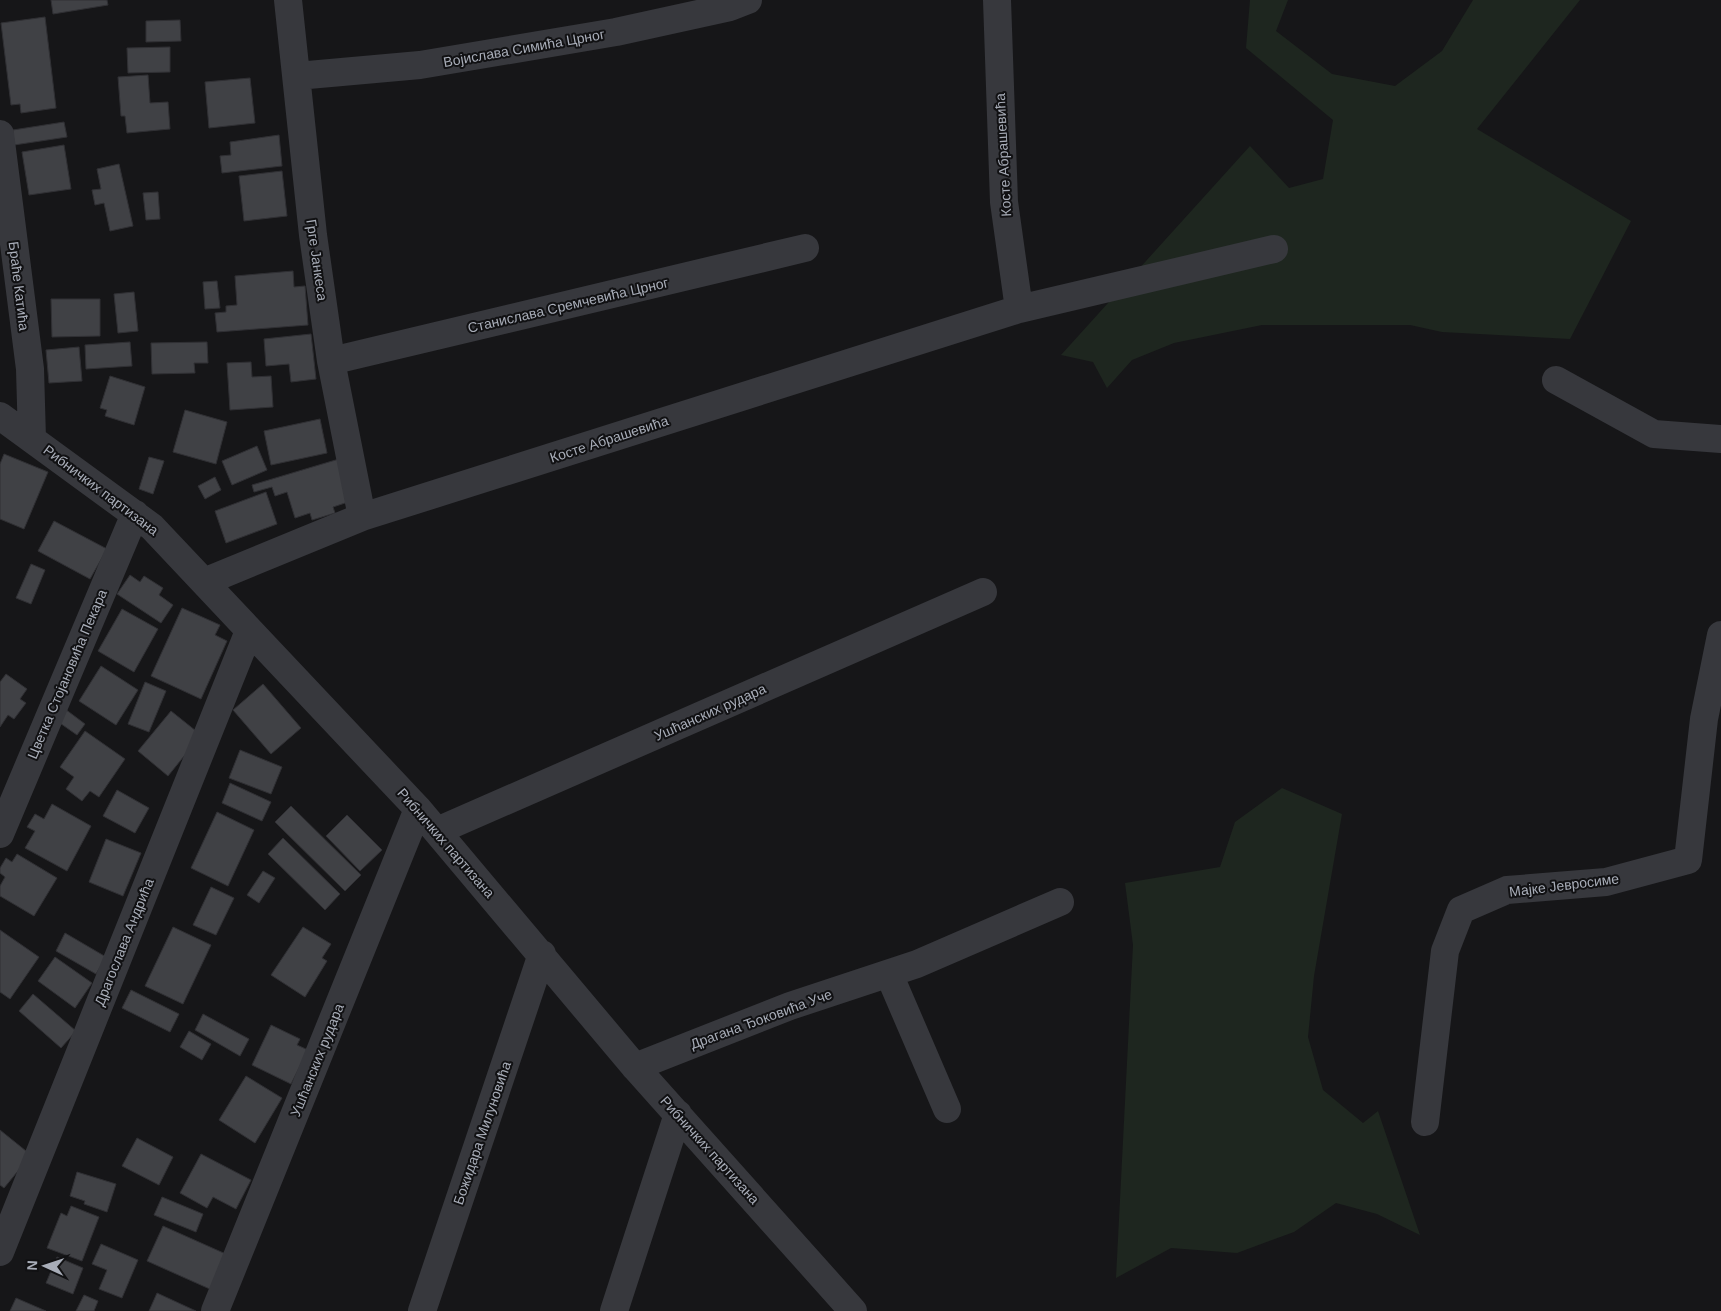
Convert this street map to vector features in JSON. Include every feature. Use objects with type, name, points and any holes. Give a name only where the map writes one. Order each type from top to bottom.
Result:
[{"type":"street","name":"Грге Јанкеса","points":[[288,0],[314,235],[332,361],[362,517]]},
{"type":"street","name":"Војислава Симића Црног","points":[[297,76],[420,65],[616,32],[730,7],[748,0]]},
{"type":"street","name":"Косте Абрашевића","points":[[997,0],[1004,202],[1019,309]]},
{"type":"street","name":"Браће Катића","points":[[0,134],[30,370],[32,439]]},
{"type":"street","name":"Станислава Сремчевића Црног","points":[[332,361],[805,248]]},
{"type":"street","name":"Косте Абрашевића","points":[[204,582],[362,517],[1019,309],[1274,248]]},
{"type":"street","points":[[1556,380],[1654,434],[1721,439]]},
{"type":"street","name":"Рибничких партизана","points":[[0,416],[135,514],[170,544],[249,631],[418,808],[634,1066],[678,1114],[842,1305]]},
{"type":"street","name":"Цветка Стојановића Пекара","points":[[0,834],[135,514]]},
{"type":"street","name":"Ушћанских рудара","points":[[438,831],[983,592]]},
{"type":"street","name":"Драгослава Андрића","points":[[0,1252],[249,631]]},
{"type":"street","name":"Мајке Јевросиме","points":[[1426,1122],[1446,951],[1461,910],[1507,890],[1606,882],[1688,860],[1704,719],[1721,634]]},
{"type":"street","name":"Ушћанских рудара","points":[[215,1311],[418,808]]},
{"type":"street","name":"Драгана Ђоковића Уче","points":[[634,1066],[790,1006],[917,964],[1060,902]]},
{"type":"street","name":"Божидара Милуновића","points":[[422,1311],[542,954]]},
{"type":"street","points":[[889,974],[947,1109]]},
{"type":"street","points":[[614,1311],[678,1114]]},
{"type":"shaded area","points":[[1250,0],[1288,0],[1276,31],[1332,74],[1395,86],[1442,51],[1473,0],[1580,0],[1477,129],[1631,221],[1570,339],[1442,332],[1410,325],[1262,325],[1174,343],[1132,360],[1107,388],[1093,362],[1061,355],[1250,146],[1289,188],[1323,179],[1333,120],[1246,48]]},
{"type":"shaded area","points":[[1282,788],[1342,814],[1314,976],[1308,1037],[1323,1090],[1363,1123],[1378,1111],[1420,1235],[1377,1214],[1336,1203],[1294,1232],[1237,1253],[1171,1248],[1116,1278],[1133,945],[1125,883],[1220,867],[1235,822]]},
{"type":"building","points":[[51,0],[107,0],[108,5],[53,14]]},
{"type":"building","points":[[45,17],[56,108],[21,113],[20,104],[11,105],[1,23]]},
{"type":"building","points":[[180,20],[181,41],[146,42],[146,21]]},
{"type":"building","points":[[170,47],[170,72],[128,73],[127,48]]},
{"type":"building","points":[[148,75],[150,103],[168,102],[170,129],[127,133],[125,116],[121,116],[118,77]]},
{"type":"building","points":[[250,78],[255,123],[209,128],[205,82]]},
{"type":"building","points":[[64,122],[67,137],[14,145],[13,130]]},
{"type":"building","points":[[279,135],[282,166],[222,173],[220,156],[231,155],[230,142]]},
{"type":"building","points":[[64,145],[71,189],[29,195],[22,152]]},
{"type":"building","points":[[119,164],[133,226],[110,231],[104,203],[95,205],[92,190],[101,189],[97,169]]},
{"type":"building","points":[[282,171],[287,216],[244,221],[239,176]]},
{"type":"building","points":[[158,192],[160,219],[146,220],[143,193]]},
{"type":"building","points":[[293,271],[294,287],[305,286],[308,325],[217,332],[215,313],[226,312],[226,306],[237,305],[235,276]]},
{"type":"building","points":[[217,281],[220,308],[205,309],[203,282]]},
{"type":"building","points":[[134,292],[138,331],[118,333],[114,294]]},
{"type":"building","points":[[51,299],[100,299],[100,336],[52,337]]},
{"type":"building","points":[[311,334],[316,379],[291,382],[289,364],[266,366],[264,339]]},
{"type":"building","points":[[130,342],[132,366],[86,369],[85,345]]},
{"type":"building","points":[[207,342],[208,363],[194,363],[195,373],[152,374],[151,343]]},
{"type":"building","points":[[79,347],[82,381],[49,383],[46,350]]},
{"type":"building","points":[[251,362],[252,377],[271,376],[273,407],[230,410],[227,363]]},
{"type":"building","points":[[110,376],[145,387],[134,425],[105,416],[107,410],[100,408]]},
{"type":"building","points":[[185,410],[227,422],[216,464],[173,452]]},
{"type":"building","points":[[320,419],[327,453],[271,465],[264,431]]},
{"type":"building","points":[[257,446],[267,470],[232,485],[222,461]]},
{"type":"building","points":[[4,454],[48,472],[24,529],[0,519],[0,464]]},
{"type":"building","points":[[149,457],[164,461],[153,494],[139,489]]},
{"type":"building","points":[[339,459],[351,501],[333,507],[335,513],[312,520],[310,513],[295,518],[287,492],[275,496],[272,487],[254,492],[252,485]]},
{"type":"building","points":[[215,477],[221,490],[205,499],[198,486]]},
{"type":"building","points":[[266,492],[277,524],[226,543],[215,511]]},
{"type":"building","points":[[54,521],[107,549],[90,579],[38,551]]},
{"type":"building","points":[[31,564],[45,570],[31,604],[16,598]]},
{"type":"building","points":[[130,575],[140,582],[144,576],[163,588],[159,595],[173,605],[161,623],[117,594]]},
{"type":"building","points":[[182,608],[220,625],[215,635],[227,641],[201,699],[151,676]]},
{"type":"building","points":[[122,609],[158,629],[134,672],[98,651]]},
{"type":"building","points":[[101,666],[138,690],[116,725],[79,701]]},
{"type":"building","points":[[6,674],[27,689],[20,699],[26,703],[14,719],[8,715],[0,727],[0,682]]},
{"type":"building","points":[[145,682],[166,691],[149,732],[128,724]]},
{"type":"building","points":[[263,684],[301,728],[271,754],[233,710]]},
{"type":"building","points":[[65,709],[85,724],[77,735],[57,721]]},
{"type":"building","points":[[171,711],[201,735],[168,776],[138,751]]},
{"type":"building","points":[[85,731],[125,759],[99,797],[90,791],[82,801],[66,789],[74,777],[60,767]]},
{"type":"building","points":[[240,750],[282,767],[271,794],[229,778]]},
{"type":"building","points":[[230,783],[271,802],[262,821],[222,803]]},
{"type":"building","points":[[117,790],[149,808],[135,833],[103,816]]},
{"type":"building","points":[[52,804],[91,826],[67,871],[25,848],[35,831],[27,827],[35,814],[44,819]]},
{"type":"building","points":[[291,806],[361,875],[345,891],[275,822]]},
{"type":"building","points":[[217,812],[254,830],[228,886],[191,868]]},
{"type":"building","points":[[347,815],[382,850],[360,871],[326,836]]},
{"type":"building","points":[[283,838],[340,894],[325,910],[268,854]]},
{"type":"building","points":[[106,839],[141,853],[123,896],[89,882]]},
{"type":"building","points":[[17,854],[57,878],[34,916],[0,896],[0,886],[5,877],[0,873],[0,868],[6,858],[12,862]]},
{"type":"building","points":[[263,871],[275,878],[259,903],[247,895]]},
{"type":"building","points":[[211,887],[234,898],[216,935],[193,925]]},
{"type":"building","points":[[173,927],[211,945],[183,1004],[145,986]]},
{"type":"building","points":[[303,927],[331,944],[322,958],[327,961],[305,997],[271,975]]},
{"type":"building","points":[[0,930],[39,957],[10,999],[0,992]]},
{"type":"building","points":[[65,933],[106,957],[96,974],[56,951]]},
{"type":"building","points":[[55,957],[92,983],[75,1008],[38,981]]},
{"type":"building","points":[[131,990],[179,1014],[170,1032],[122,1008]]},
{"type":"building","points":[[33,994],[76,1031],[61,1048],[19,1011]]},
{"type":"building","points":[[203,1014],[249,1039],[240,1056],[195,1030]]},
{"type":"building","points":[[271,1025],[300,1039],[297,1045],[308,1050],[291,1084],[252,1065]]},
{"type":"building","points":[[189,1031],[211,1044],[202,1060],[180,1047]]},
{"type":"building","points":[[246,1076],[282,1098],[255,1143],[219,1120]]},
{"type":"building","points":[[0,1130],[31,1155],[4,1188],[0,1185]]},
{"type":"building","points":[[137,1138],[173,1157],[159,1185],[122,1166]]},
{"type":"building","points":[[201,1154],[251,1180],[236,1209],[213,1197],[207,1208],[180,1193]]},
{"type":"building","points":[[77,1172],[116,1184],[107,1212],[84,1204],[85,1201],[70,1196]]},
{"type":"building","points":[[162,1197],[203,1214],[196,1232],[154,1215]]},
{"type":"building","points":[[71,1206],[99,1217],[82,1261],[47,1248],[61,1213],[67,1216]]},
{"type":"building","points":[[163,1226],[228,1255],[212,1290],[147,1261]]},
{"type":"building","points":[[101,1244],[138,1260],[122,1298],[99,1289],[107,1270],[92,1264]]},
{"type":"building","points":[[57,1257],[83,1268],[73,1294],[46,1283]]},
{"type":"building","points":[[157,1293],[196,1311],[149,1311]]},
{"type":"building","points":[[84,1295],[98,1301],[94,1311],[76,1311]]},
{"type":"building","points":[[16,1298],[46,1311],[10,1311]]}]
